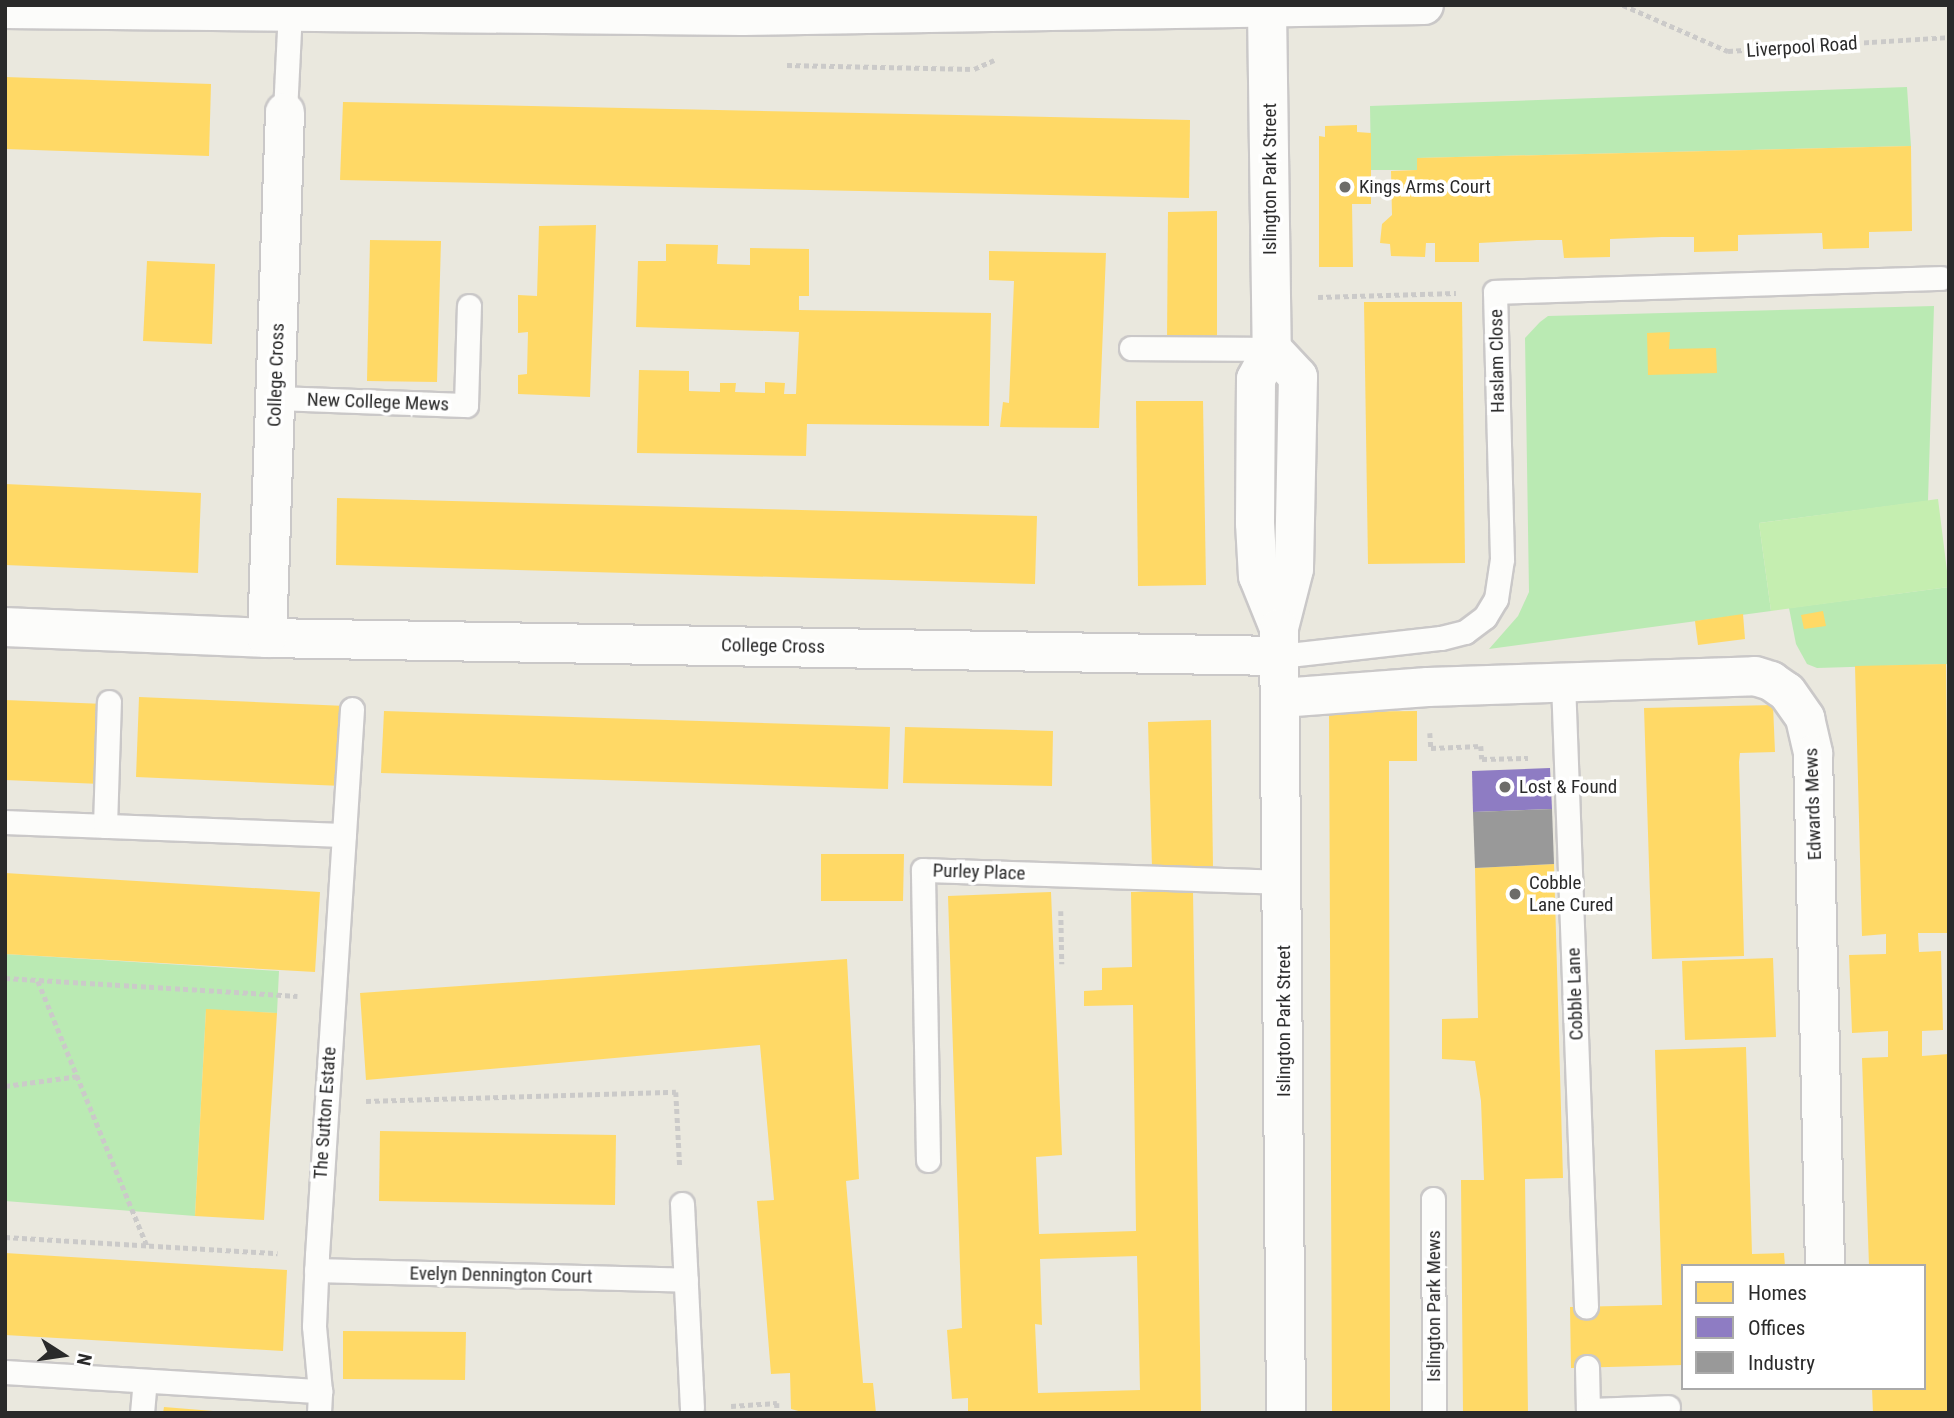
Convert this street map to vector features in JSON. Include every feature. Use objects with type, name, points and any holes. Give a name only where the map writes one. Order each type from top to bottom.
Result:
[{"type":"street","points":[[5,9],[716,10],[1424,5]]},
{"type":"street","name":"Islington Park Street","points":[[1267,7],[1272,349],[1256,379],[1255,448],[1258,576],[1279,642]]},
{"type":"street","name":"College Cross","points":[[267,638],[285,112]]},
{"type":"street","name":"Islington Park Street","points":[[1272,349],[1298,377],[1294,569],[1279,642],[1286,1413]]},
{"type":"street","name":"College Cross","points":[[5,626],[267,638],[1279,642]]},
{"type":"street","name":"Edwards Mews","points":[[1281,698],[1428,687],[1755,676],[1771,681],[1787,692],[1805,718],[1813,754],[1825,1264]]},
{"type":"lane","points":[[285,112],[290,10]]},
{"type":"lane","name":"Haslam Close","points":[[1279,642],[1441,638],[1465,632],[1485,617],[1491,608],[1496,599],[1502,559],[1495,292],[1941,278]]},
{"type":"lane","name":"New College Mews","points":[[275,398],[466,405],[469,306]]},
{"type":"lane","points":[[1131,348],[1272,349]]},
{"type":"lane","points":[[1255,448],[1297,496]]},
{"type":"lane","name":"Cobble Lane","points":[[1563,682],[1586,1307]]},
{"type":"lane","points":[[105,826],[109,702]]},
{"type":"lane","name":"The Sutton Estate","points":[[5,1372],[145,1381],[320,1402],[314,1326],[325,1102],[352,709]]},
{"type":"lane","points":[[5,822],[344,835]]},
{"type":"lane","name":"Purley Place","points":[[929,1160],[923,870],[1282,882]]},
{"type":"lane","name":"Islington Park Mews","points":[[1433,1199],[1434,1413]]},
{"type":"lane","points":[[682,1204],[692,1408]]},
{"type":"lane","name":"Evelyn Dennington Court","points":[[317,1262],[686,1280]]},
{"type":"lane","points":[[1587,1367],[1588,1410],[1668,1407]]},
{"type":"lane","points":[[142,1413],[145,1381]]},
{"type":"path","name":"Liverpool Road","points":[[1623,5],[1728,51],[1949,37]]},
{"type":"path","points":[[1363,296],[1495,292]]},
{"type":"path","points":[[1428,687],[1431,748],[1481,746],[1482,759],[1566,757]]},
{"type":"path","points":[[1060,875],[1062,964]]},
{"type":"path","points":[[5,978],[333,999]]},
{"type":"path","points":[[38,981],[79,1076],[146,1246]]},
{"type":"path","points":[[5,1086],[79,1076]]},
{"type":"path","points":[[325,1102],[676,1092],[682,1204]]},
{"type":"path","points":[[5,1237],[146,1246],[317,1262]]},
{"type":"path","points":[[692,1408],[777,1403],[777,1413]]},
{"type":"green space","points":[[1907,87],[1911,146],[1417,158],[1417,170],[1371,170],[1370,106]]},
{"type":"green space","points":[[1934,306],[1928,501],[1759,523],[1771,611],[1489,649],[1518,616],[1529,592],[1525,338],[1540,322],[1548,316]]},
{"type":"green space","points":[[1938,499],[1949,587],[1771,611],[1759,523]]},
{"type":"green space","points":[[1949,587],[1949,664],[1817,668],[1807,664],[1796,644],[1789,608]]},
{"type":"green space","points":[[5,954],[279,971],[277,1013],[206,1010],[195,1216],[5,1201]]},
{"type":"building: Homes","points":[[5,77],[211,84],[209,156],[5,149]]},
{"type":"building: Homes","points":[[343,102],[1190,120],[1189,198],[340,180]]},
{"type":"building: Homes","name":"Kings Arms Court","points":[[1357,125],[1357,132],[1371,133],[1371,204],[1352,204],[1353,267],[1319,267],[1319,136],[1325,137],[1325,126]]},
{"type":"building: Homes","points":[[1911,146],[1912,231],[1869,232],[1869,248],[1823,249],[1822,233],[1738,235],[1738,251],[1694,252],[1694,237],[1662,237],[1610,239],[1610,257],[1564,258],[1562,240],[1537,240],[1479,243],[1479,262],[1435,262],[1435,243],[1426,243],[1425,257],[1391,256],[1390,244],[1380,243],[1382,224],[1392,215],[1391,171],[1417,170],[1417,158]]},
{"type":"building: Homes","points":[[1217,211],[1217,339],[1167,340],[1168,212]]},
{"type":"building: Homes","points":[[596,225],[590,397],[518,394],[518,375],[527,374],[528,332],[518,333],[518,295],[537,296],[539,226]]},
{"type":"building: Homes","points":[[370,240],[441,241],[437,382],[367,381]]},
{"type":"building: Homes","points":[[666,244],[718,245],[717,264],[750,265],[750,248],[809,249],[809,296],[799,296],[799,310],[991,313],[989,426],[807,424],[806,456],[637,453],[639,370],[689,371],[689,391],[720,392],[720,383],[736,383],[735,392],[765,393],[765,382],[785,383],[784,394],[796,394],[799,332],[636,327],[638,261],[666,261]]},
{"type":"building: Homes","points":[[989,251],[1106,253],[1099,428],[1000,427],[1003,402],[1009,403],[1014,281],[989,280]]},
{"type":"building: Homes","points":[[147,261],[215,264],[212,344],[143,341]]},
{"type":"building: Homes","points":[[1364,302],[1462,302],[1465,563],[1368,564]]},
{"type":"building: Homes","points":[[1670,332],[1669,349],[1716,348],[1717,373],[1648,375],[1647,333]]},
{"type":"building: Homes","points":[[1136,401],[1203,401],[1206,585],[1138,586]]},
{"type":"building: Homes","points":[[5,484],[201,493],[198,573],[5,565]]},
{"type":"building: Homes","points":[[337,498],[1037,516],[1035,584],[336,565]]},
{"type":"building: Homes","points":[[1823,611],[1826,626],[1804,629],[1801,615]]},
{"type":"building: Homes","points":[[1743,614],[1745,639],[1698,645],[1695,621]]},
{"type":"building: Homes","points":[[1946,664],[1949,933],[1918,933],[1919,952],[1941,951],[1943,1030],[1922,1031],[1922,1056],[1949,1054],[1949,1413],[1873,1413],[1872,1390],[1926,1390],[1926,1264],[1869,1264],[1862,1058],[1888,1057],[1888,1031],[1852,1033],[1849,955],[1886,954],[1886,934],[1862,936],[1855,666]]},
{"type":"building: Homes","points":[[139,697],[346,706],[342,786],[136,777]]},
{"type":"building: Homes","points":[[5,700],[105,704],[101,784],[5,780]]},
{"type":"building: Homes","points":[[1773,705],[1775,752],[1740,753],[1744,956],[1652,959],[1644,708]]},
{"type":"building: Homes","points":[[384,711],[890,727],[888,789],[381,773]]},
{"type":"building: Homes","points":[[1417,711],[1417,761],[1389,761],[1390,1413],[1332,1413],[1329,712]]},
{"type":"building: Homes","points":[[1211,720],[1213,867],[1152,867],[1148,722]]},
{"type":"building: Homes","points":[[905,727],[1053,731],[1052,786],[903,783]]},
{"type":"building: Homes","points":[[821,854],[904,854],[903,901],[821,901]]},
{"type":"building: Homes","points":[[1554,864],[1563,1178],[1525,1179],[1528,1413],[1463,1413],[1461,1180],[1484,1180],[1481,1101],[1475,1061],[1442,1059],[1442,1019],[1478,1018],[1475,868]]},
{"type":"building: Homes","points":[[5,873],[320,892],[315,972],[5,954]]},
{"type":"building: Homes","points":[[1193,891],[1201,1413],[968,1413],[968,1398],[952,1399],[947,1330],[962,1328],[948,896],[1051,892],[1062,1155],[1036,1157],[1039,1234],[1136,1231],[1133,1005],[1084,1006],[1084,991],[1102,990],[1102,968],[1132,967],[1131,892]],"holes":[[[1137,1256],[1140,1390],[1038,1393],[1035,1324],[1042,1325],[1040,1259]]]},
{"type":"building: Homes","points":[[1773,958],[1776,1037],[1685,1040],[1682,961]]},
{"type":"building: Homes","points":[[847,959],[859,1179],[846,1181],[863,1383],[873,1383],[876,1413],[806,1413],[791,1409],[790,1373],[771,1374],[757,1201],[774,1200],[760,1045],[366,1080],[360,993]]},
{"type":"building: Homes","points":[[206,1009],[277,1013],[264,1220],[195,1216]]},
{"type":"building: Homes","points":[[1746,1047],[1752,1254],[1784,1253],[1785,1264],[1681,1264],[1681,1365],[1571,1368],[1570,1307],[1662,1305],[1655,1050]]},
{"type":"building: Homes","points":[[380,1131],[616,1135],[615,1205],[379,1201]]},
{"type":"building: Homes","points":[[5,1253],[287,1270],[283,1351],[5,1335]]},
{"type":"building: Homes","points":[[343,1331],[466,1332],[465,1380],[343,1379]]},
{"type":"building: Homes","points":[[164,1407],[213,1411],[213,1413],[163,1413]]},
{"type":"building: Offices","points":[[1550,768],[1552,809],[1473,812],[1472,771]]},
{"type":"building: Industry","points":[[1552,809],[1554,864],[1475,868],[1473,812]]},
{"type":"place","name":"Kings Arms Court","points":[[1345,187]]},
{"type":"place","name":"Lost & Found","points":[[1505,787]]},
{"type":"place","name":"Cobble Lane Cured","points":[[1515,894]]}]
